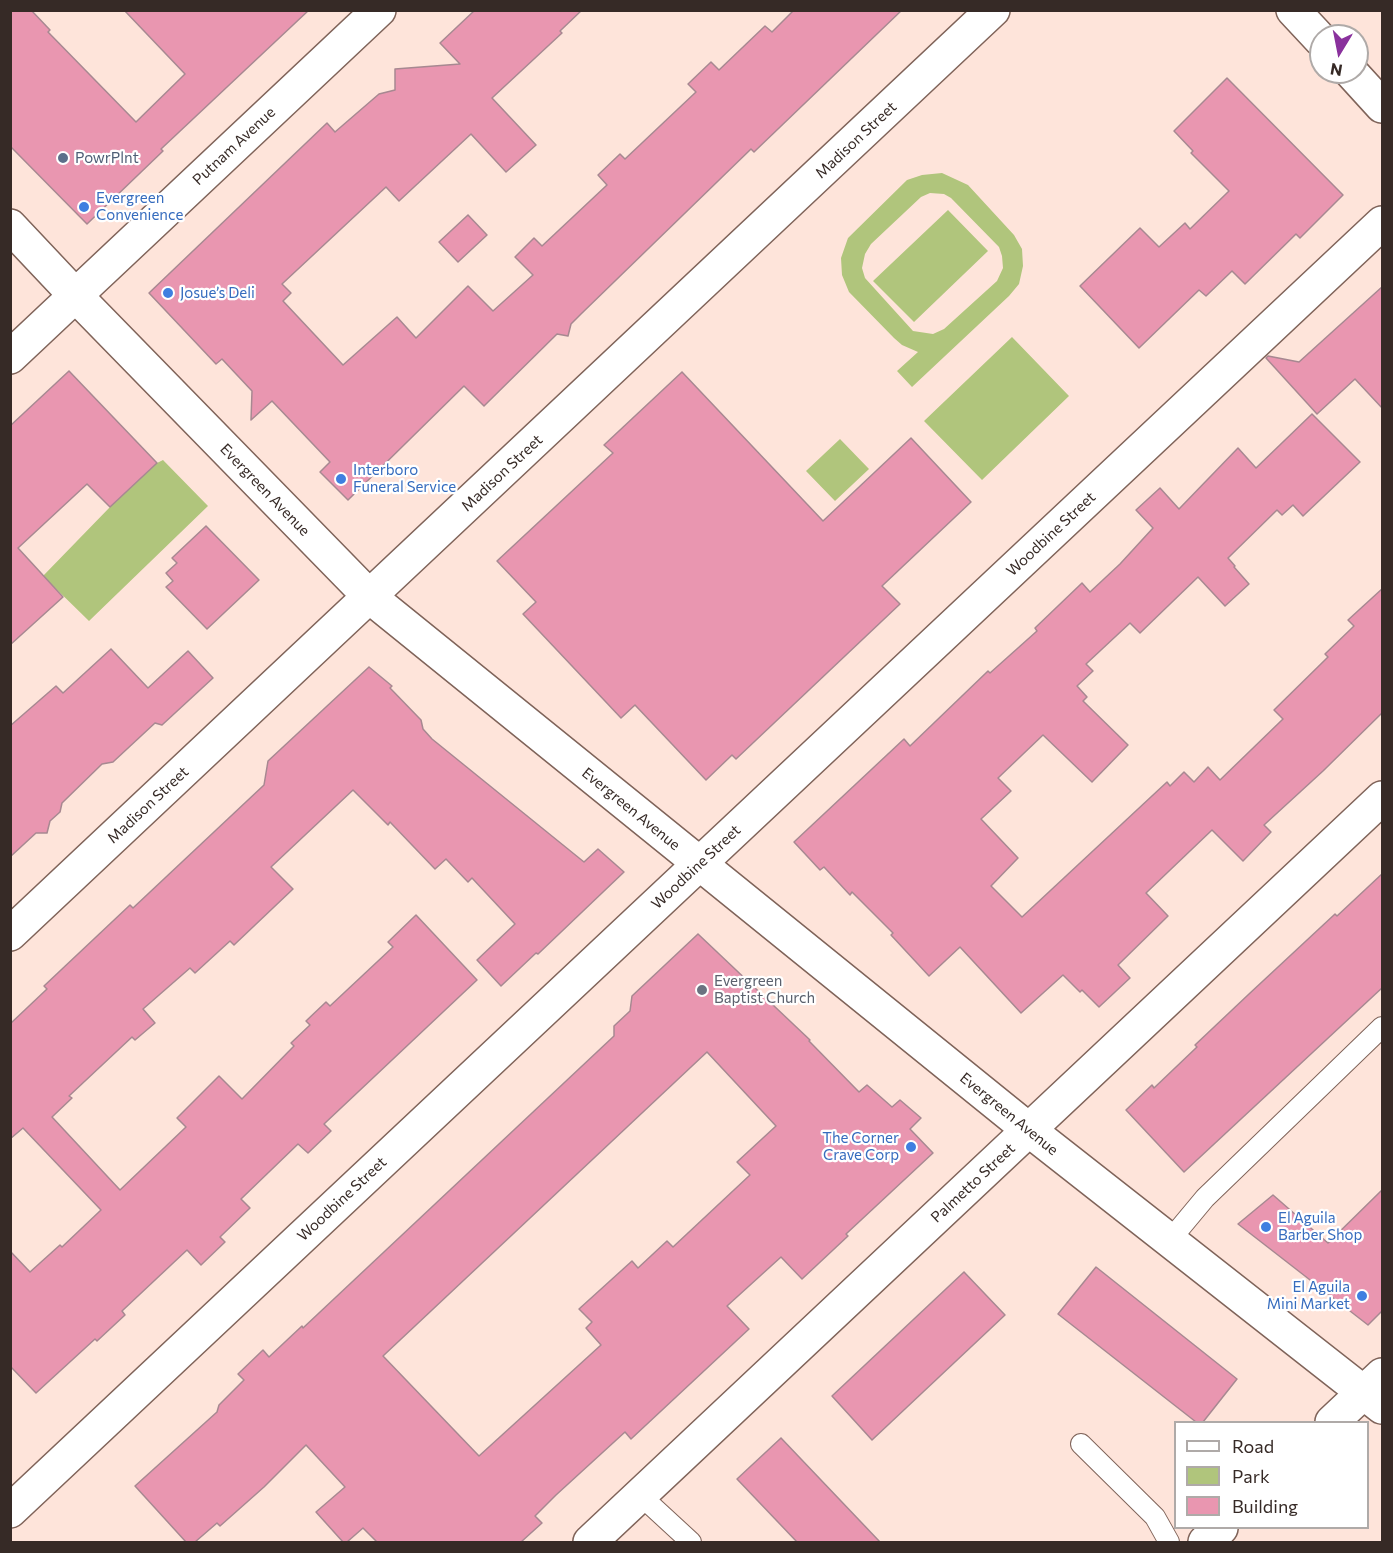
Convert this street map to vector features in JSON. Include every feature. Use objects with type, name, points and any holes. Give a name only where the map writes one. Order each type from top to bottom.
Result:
[{"type":"street","name":"Putnam Avenue","points":[[10,357],[379,10]]},
{"type":"street","name":"Madison Street","points":[[10,934],[993,10]]},
{"type":"street","points":[[1293,10],[1309,27]]},
{"type":"street","points":[[1362,84],[1383,106]]},
{"type":"street","name":"Woodbine Street","points":[[10,1511],[1383,223]]},
{"type":"street","name":"Evergreen Avenue","points":[[10,226],[370,597],[1029,1130],[1170,1240],[1376,1392]]},
{"type":"street","name":"Palmetto Street","points":[[590,1542],[1383,798]]},
{"type":"street","points":[[1333,1421],[1376,1392]]},
{"type":"street","points":[[1205,1542],[1219,1529]]},
{"type":"lane","points":[[1170,1240],[1205,1198],[1383,1027]]},
{"type":"lane","points":[[1081,1444],[1155,1517],[1169,1542]]},
{"type":"lane","points":[[640,1495],[691,1542]]},
{"type":"green space","points":[[942,173],[968,185],[1014,235],[1022,249],[1023,266],[1019,284],[1009,296],[912,387],[897,371],[918,352],[902,345],[849,292],[842,275],[841,258],[848,238],[907,180],[922,175]],"holes":[[[930,193],[944,194],[951,198],[999,247],[1003,268],[997,281],[944,329],[933,334],[913,331],[865,278],[862,268],[865,254],[871,244],[921,197]]]},
{"type":"green space","points":[[948,210],[988,251],[914,322],[873,281]]},
{"type":"green space","points":[[1012,337],[1069,396],[982,480],[924,421]]},
{"type":"green space","points":[[840,439],[869,469],[835,501],[806,471]]},
{"type":"green space","points":[[163,460],[208,506],[89,621],[43,576],[110,507]]},
{"type":"building","points":[[10,10],[31,10],[50,30],[48,32],[136,122],[185,74],[124,10],[309,10],[161,149],[163,151],[87,224],[10,146]]},
{"type":"building","points":[[475,10],[582,10],[560,31],[562,33],[492,98],[536,145],[506,172],[471,134],[399,201],[386,187],[282,284],[291,293],[283,301],[343,365],[397,317],[416,338],[468,286],[493,311],[533,275],[515,257],[534,238],[542,246],[607,185],[598,175],[620,154],[625,159],[696,92],[688,84],[711,62],[719,70],[765,26],[772,32],[794,10],[902,10],[754,152],[751,149],[581,314],[571,324],[568,336],[557,334],[484,406],[464,386],[348,500],[320,472],[330,462],[272,401],[251,420],[252,391],[222,359],[216,364],[149,293],[327,123],[335,132],[379,94],[395,90],[395,69],[460,64],[440,43]]},
{"type":"building","points":[[1227,78],[1343,195],[1300,238],[1296,234],[1245,284],[1232,271],[1206,296],[1199,290],[1139,348],[1080,286],[1140,228],[1159,247],[1185,223],[1190,229],[1229,191],[1191,153],[1193,151],[1174,131]]},
{"type":"building","points":[[468,215],[487,235],[458,262],[439,242]]},
{"type":"building","points":[[1383,286],[1383,409],[1355,379],[1317,414],[1266,358],[1268,356],[1299,362]]},
{"type":"building","points":[[69,371],[157,463],[110,507],[87,484],[18,548],[63,597],[10,645],[10,426]]},
{"type":"building","points":[[682,372],[823,521],[911,438],[971,502],[882,586],[900,604],[736,759],[732,755],[706,780],[635,705],[621,718],[523,614],[536,602],[497,561],[613,453],[604,445]]},
{"type":"building","points":[[1312,414],[1360,462],[1303,516],[1293,505],[1282,515],[1277,510],[1228,558],[1249,584],[1225,606],[1198,577],[1140,633],[1130,623],[1086,664],[1093,671],[1077,686],[1087,697],[1083,701],[1128,745],[1092,782],[1043,735],[998,778],[1011,791],[981,819],[1018,858],[991,886],[1022,917],[1167,782],[1170,786],[1184,772],[1194,782],[1208,767],[1220,780],[1283,719],[1274,710],[1328,657],[1325,654],[1354,626],[1348,620],[1383,588],[1383,712],[1264,825],[1271,832],[1243,861],[1212,830],[1146,893],[1168,916],[1118,965],[1130,978],[1099,1007],[1063,975],[1021,1013],[960,947],[929,976],[891,935],[893,933],[852,892],[850,895],[824,867],[820,870],[794,842],[904,739],[910,746],[988,671],[990,673],[1037,631],[1035,628],[1082,583],[1090,592],[1120,564],[1153,528],[1136,510],[1160,488],[1179,509],[1238,448],[1256,468]]},
{"type":"building","points":[[206,526],[259,580],[207,629],[166,587],[173,581],[166,573],[177,563],[172,558]]},
{"type":"building","points":[[111,649],[148,688],[188,651],[213,678],[162,725],[155,723],[113,762],[102,764],[62,803],[60,812],[50,821],[47,833],[36,833],[10,857],[10,726],[56,686],[63,693]]},
{"type":"building","points":[[369,667],[392,686],[390,688],[421,720],[423,729],[432,739],[584,862],[598,849],[624,872],[501,986],[477,960],[515,924],[472,878],[468,882],[446,859],[435,869],[390,822],[388,825],[353,790],[271,867],[293,889],[234,945],[230,941],[195,973],[190,968],[143,1009],[155,1023],[135,1040],[132,1037],[69,1096],[72,1098],[52,1117],[120,1190],[186,1127],[177,1118],[219,1076],[242,1099],[294,1046],[291,1043],[310,1025],[306,1021],[326,1002],[330,1006],[393,947],[388,942],[416,915],[477,980],[324,1124],[331,1131],[308,1153],[298,1144],[241,1199],[250,1208],[220,1237],[225,1242],[201,1265],[187,1250],[122,1311],[125,1315],[36,1393],[10,1366],[10,1251],[30,1272],[60,1245],[62,1247],[101,1210],[23,1128],[10,1139],[10,1024],[47,989],[44,986],[130,905],[133,908],[264,785],[268,761]]},
{"type":"building","points":[[1383,873],[1383,987],[1184,1172],[1126,1110],[1152,1085],[1154,1088],[1249,994]]},
{"type":"building","points":[[698,934],[810,1040],[859,1092],[867,1085],[892,1107],[900,1100],[921,1118],[910,1129],[933,1153],[846,1234],[848,1236],[802,1279],[781,1257],[727,1306],[749,1329],[631,1439],[625,1432],[556,1495],[535,1516],[542,1523],[521,1542],[377,1542],[363,1528],[347,1542],[343,1542],[316,1512],[345,1487],[306,1445],[220,1526],[217,1523],[195,1542],[186,1542],[135,1486],[217,1412],[219,1405],[244,1380],[238,1374],[263,1350],[269,1357],[302,1326],[303,1328],[614,1036],[614,1026],[630,1011],[632,996]],"holes":[[[707,1052],[776,1126],[737,1162],[750,1175],[673,1247],[667,1241],[638,1268],[632,1261],[579,1309],[592,1322],[586,1328],[601,1345],[479,1456],[383,1356]]]},
{"type":"building","points":[[1383,1189],[1383,1310],[1368,1325],[1238,1224],[1273,1195],[1328,1243]]},
{"type":"building","points":[[1096,1267],[1237,1379],[1204,1421],[1195,1421],[1058,1314]]},
{"type":"building","points":[[964,1272],[1005,1315],[872,1440],[832,1396]]},
{"type":"building","points":[[781,1438],[880,1542],[797,1542],[737,1479]]},
{"type":"place","name":"PowrPlnt","points":[[63,158]]},
{"type":"place","name":"Evergreen Convenience","points":[[84,207]]},
{"type":"place","name":"Josue’s Deli","points":[[168,293]]},
{"type":"place","name":"Interboro Funeral Service","points":[[341,479]]},
{"type":"place","name":"Evergreen Baptist Church","points":[[702,990]]},
{"type":"place","name":"The Corner Crave Corp","points":[[911,1147]]},
{"type":"place","name":"El Aguila Barber Shop","points":[[1266,1227]]},
{"type":"place","name":"El Aguila Mini Market","points":[[1362,1296]]}]
